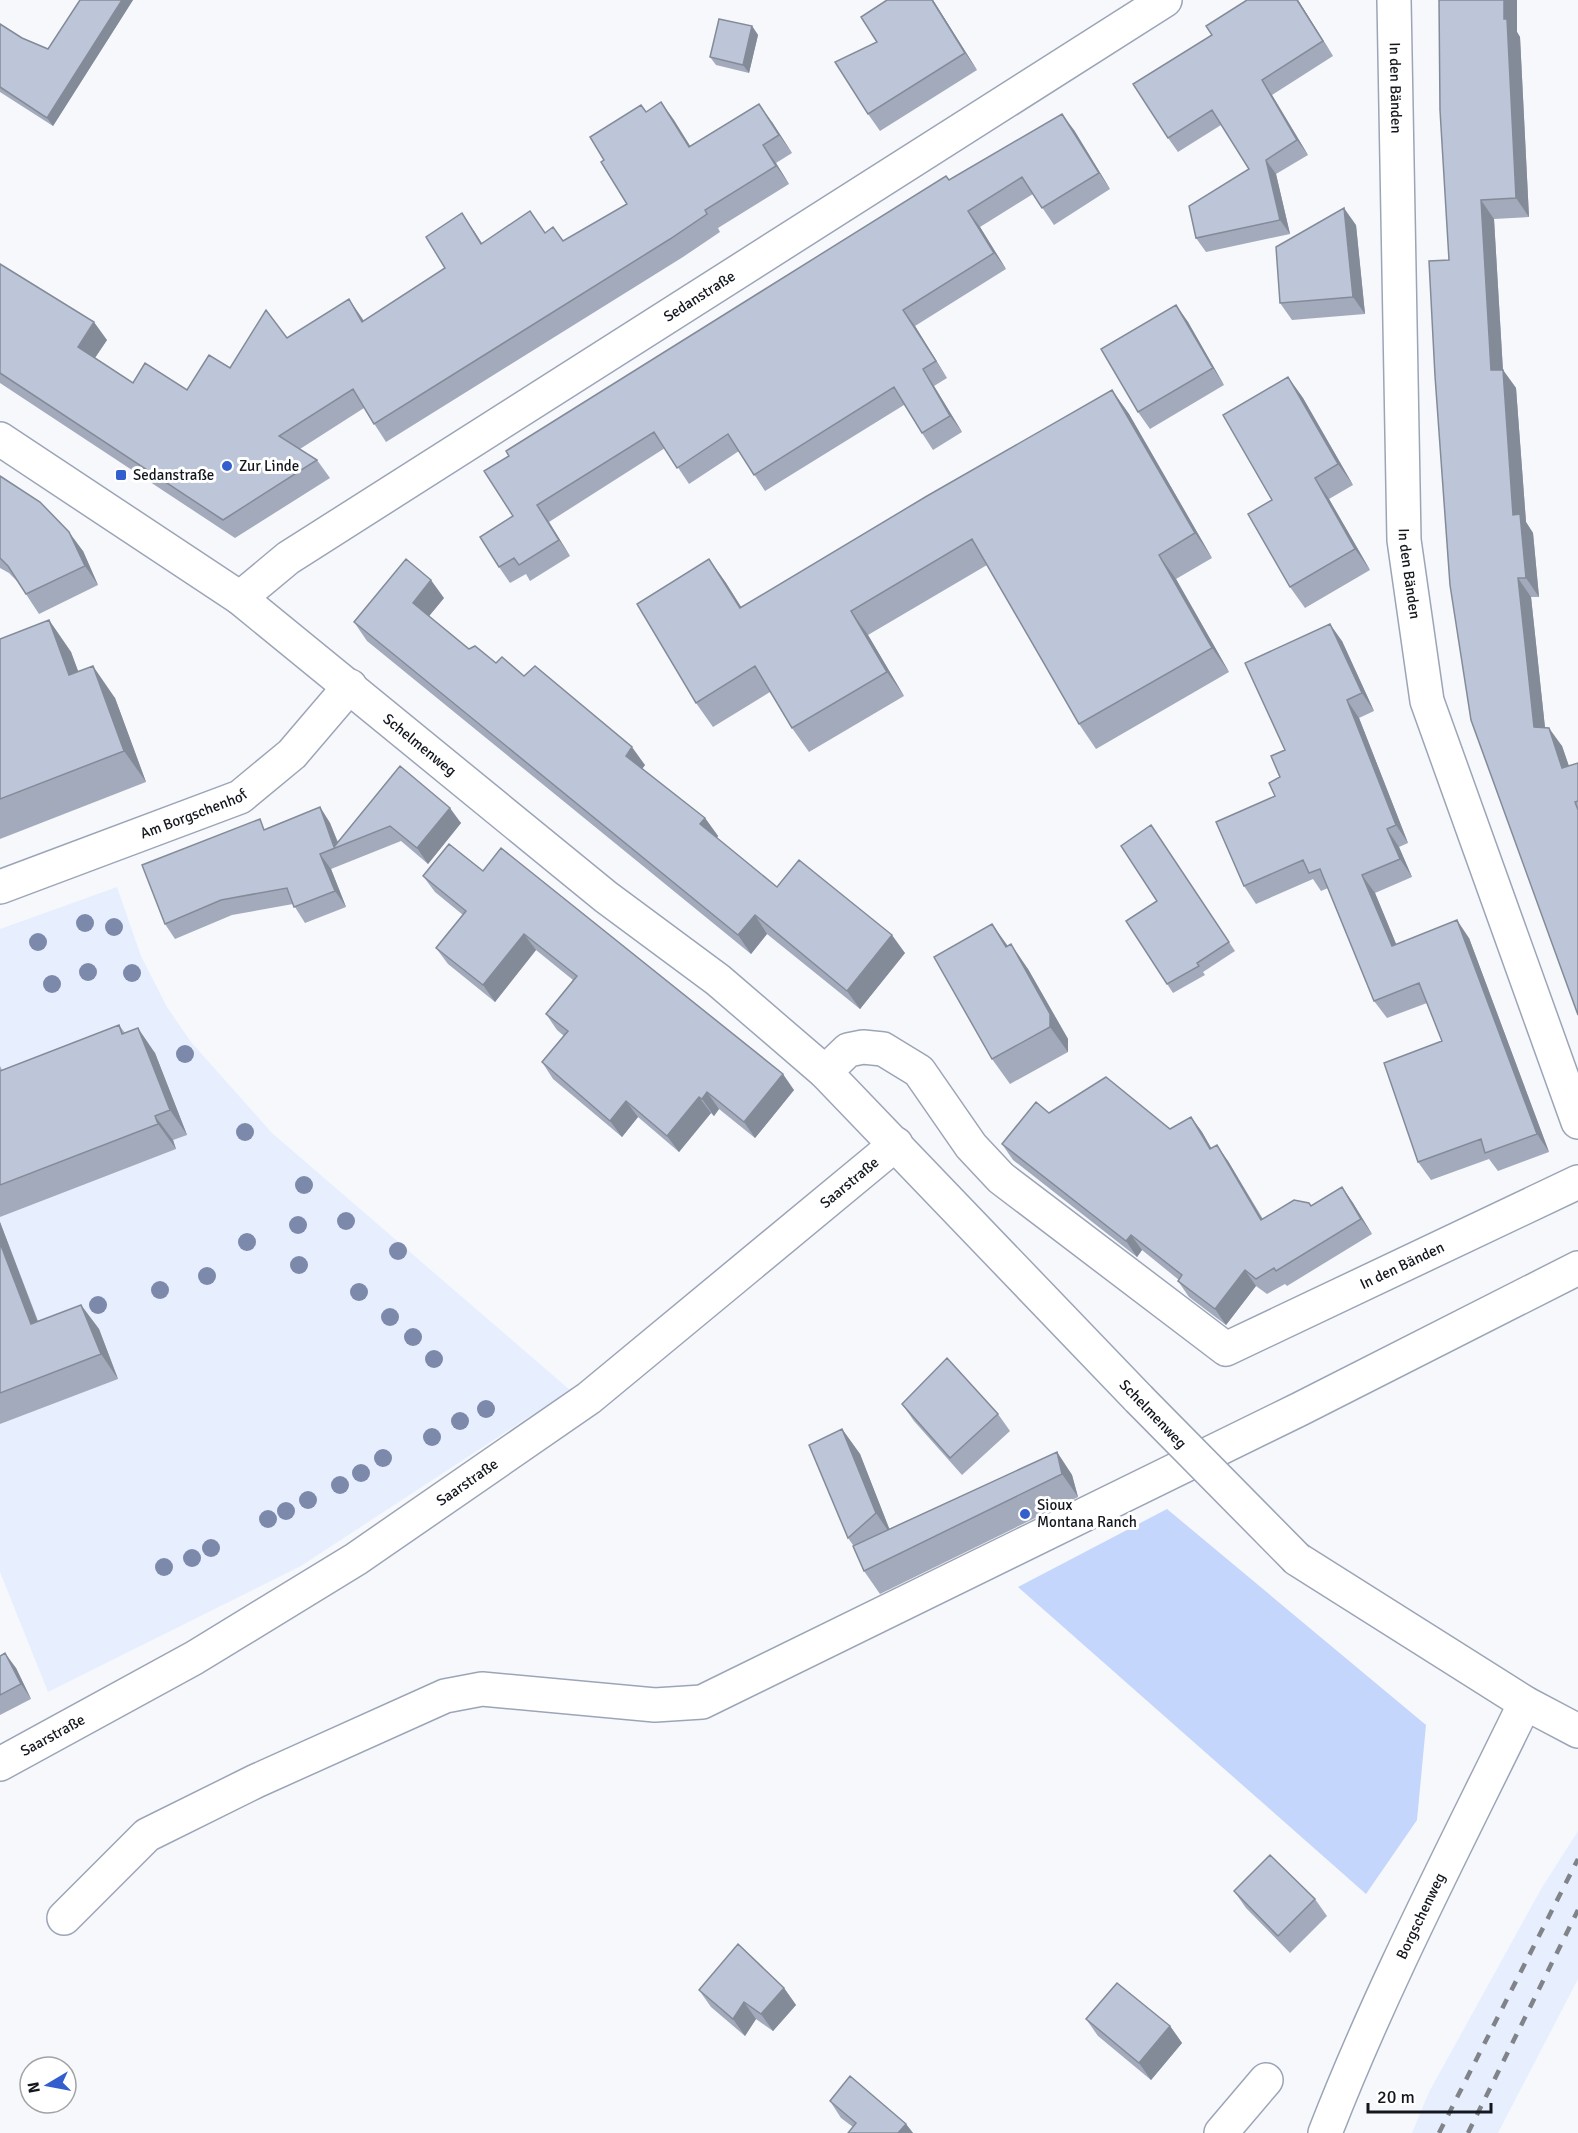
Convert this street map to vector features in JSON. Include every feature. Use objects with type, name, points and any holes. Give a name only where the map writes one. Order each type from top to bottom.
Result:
[{"type":"street","name":"Sedanstraße","points":[[240,598],[288,558],[1165,0]]},
{"type":"street","name":"In den Bänden","points":[[1394,0],[1404,540],[1427,700],[1578,1122]]},
{"type":"street","name":"Schelmenweg","points":[[0,439],[240,598],[606,897],[718,980],[825,1072],[1139,1400],[1297,1559],[1525,1703],[1578,1731]]},
{"type":"street","name":"Am Borgschenhof","points":[[0,887],[240,797],[292,754],[350,686]]},
{"type":"street","name":"In den Bänden","points":[[825,1072],[848,1050],[863,1047],[883,1050],[920,1071],[971,1146],[1001,1178],[1226,1349],[1578,1182]]},
{"type":"street","name":"Saarstraße","points":[[0,1764],[194,1658],[356,1559],[589,1398],[896,1144]]},
{"type":"street","points":[[64,1918],[147,1835],[256,1781],[445,1696],[482,1689],[655,1706],[702,1702],[1300,1409],[1578,1269]]},
{"type":"street","name":"Borgschenweg","points":[[1325,2133],[1347,2078],[1420,1918],[1525,1703]]},
{"type":"street","points":[[1221,2133],[1266,2080]]},
{"type":"shaded area","points":[[117,887],[141,956],[167,1007],[191,1042],[272,1133],[570,1390],[301,1566],[48,1692],[0,1572],[0,929]]},
{"type":"shaded area","points":[[1167,1509],[1426,1725],[1417,1820],[1366,1894],[1018,1587]]},
{"type":"shaded area","points":[[1578,1831],[1578,1979],[1498,2133],[1412,2133],[1429,2092],[1541,1889]]},
{"type":"building","points":[[80,0],[122,0],[47,118],[0,87],[0,24],[22,38],[48,49]]},
{"type":"building","points":[[887,0],[932,0],[965,53],[868,114],[835,62],[877,42],[861,17]]},
{"type":"building","points":[[1247,0],[1297,0],[1323,41],[1262,80],[1297,140],[1266,160],[1280,220],[1196,238],[1189,206],[1249,169],[1212,110],[1168,138],[1133,84],[1212,35],[1206,26]]},
{"type":"building","points":[[1439,0],[1504,0],[1504,19],[1507,19],[1516,198],[1481,200],[1491,370],[1503,370],[1513,515],[1520,514],[1526,578],[1518,578],[1534,727],[1549,728],[1562,768],[1578,763],[1578,801],[1575,802],[1578,810],[1578,1015],[1471,720],[1450,585],[1429,261],[1449,260],[1440,110]]},
{"type":"building","points":[[719,19],[752,26],[743,65],[710,57]]},
{"type":"building","points":[[661,102],[689,147],[759,104],[779,135],[763,145],[776,166],[705,210],[707,214],[670,239],[374,424],[353,389],[279,436],[317,460],[223,520],[0,373],[0,264],[94,322],[78,347],[133,383],[145,363],[187,390],[209,355],[230,368],[266,310],[287,338],[349,299],[362,322],[445,268],[426,237],[462,213],[481,244],[530,211],[545,233],[553,227],[563,241],[627,204],[601,162],[604,160],[590,137],[641,105],[646,112]]},
{"type":"building","points":[[1062,114],[1099,173],[1042,208],[1022,177],[968,211],[994,253],[903,310],[936,361],[923,369],[950,416],[922,433],[894,387],[754,475],[728,434],[677,468],[654,432],[537,505],[559,540],[519,565],[514,558],[499,567],[480,537],[513,516],[484,471],[509,456],[506,451],[946,176],[949,180]]},
{"type":"building","points":[[1344,208],[1353,297],[1280,303],[1276,247]]},
{"type":"building","points":[[1176,305],[1213,368],[1138,412],[1101,349]]},
{"type":"building","points":[[1288,377],[1338,464],[1315,478],[1355,549],[1290,587],[1248,514],[1272,500],[1223,415]]},
{"type":"building","points":[[1112,390],[1195,533],[1159,555],[1212,648],[1079,724],[972,539],[851,611],[887,672],[792,728],[755,666],[696,703],[637,604],[709,559],[740,608],[927,496]]},
{"type":"building","points":[[0,476],[40,502],[69,532],[85,566],[26,594],[8,566],[0,558]]},
{"type":"building","points":[[406,559],[431,580],[413,603],[469,649],[475,646],[496,663],[502,657],[524,676],[535,666],[632,747],[626,756],[705,818],[700,824],[777,887],[799,860],[892,935],[847,991],[755,915],[738,935],[354,622]]},
{"type":"building","points":[[49,620],[69,675],[93,666],[124,751],[0,799],[0,639]]},
{"type":"building","points":[[1330,624],[1362,693],[1347,700],[1396,825],[1387,829],[1400,859],[1362,875],[1392,946],[1457,920],[1537,1134],[1485,1153],[1481,1139],[1418,1162],[1384,1063],[1442,1041],[1419,983],[1374,1001],[1320,869],[1309,873],[1303,860],[1244,886],[1216,822],[1275,796],[1269,783],[1280,777],[1271,756],[1285,750],[1245,663]]},
{"type":"building","points":[[400,766],[450,808],[417,848],[390,826],[320,854],[335,891],[294,907],[287,888],[221,900],[165,924],[142,865],[260,819],[264,830],[320,807],[334,847]]},
{"type":"building","points":[[1151,825],[1229,942],[1197,963],[1199,966],[1167,984],[1126,921],[1157,901],[1121,846]]},
{"type":"building","points":[[449,844],[483,871],[501,848],[783,1074],[744,1122],[707,1092],[702,1099],[699,1097],[667,1136],[626,1101],[610,1121],[542,1062],[568,1031],[546,1014],[577,976],[524,934],[483,985],[436,948],[466,911],[423,876]]},
{"type":"building","points":[[992,924],[1006,947],[1011,944],[1050,1014],[1050,1027],[992,1059],[934,957]]},
{"type":"building","points":[[119,1025],[122,1034],[138,1028],[170,1110],[155,1116],[158,1124],[0,1185],[0,1071]]},
{"type":"building","points":[[1106,1077],[1170,1129],[1191,1117],[1210,1149],[1217,1145],[1261,1220],[1294,1200],[1309,1203],[1311,1206],[1342,1187],[1361,1219],[1276,1271],[1274,1268],[1256,1279],[1245,1270],[1215,1309],[1178,1281],[1182,1275],[1131,1235],[1126,1241],[1002,1144],[1036,1102],[1049,1113]]},
{"type":"building","points":[[0,1243],[31,1324],[81,1305],[101,1354],[0,1393]]},
{"type":"building","points":[[947,1358],[998,1414],[950,1458],[902,1404]]},
{"type":"building","points":[[842,1429],[876,1513],[848,1538],[809,1445]]},
{"type":"building","points":[[1057,1452],[1062,1474],[864,1571],[853,1546]]},
{"type":"building","points":[[5,1653],[21,1684],[0,1695],[0,1656]]},
{"type":"building","points":[[1270,1855],[1315,1899],[1278,1936],[1234,1891]]},
{"type":"building","points":[[738,1944],[784,1988],[761,2014],[744,2002],[733,2019],[699,1990]]},
{"type":"building","points":[[1117,1983],[1170,2026],[1139,2063],[1086,2019]]},
{"type":"building","points":[[850,2076],[906,2124],[898,2133],[848,2133],[856,2123],[830,2101]]},
{"type":"railway","points":[[1439,2133],[1578,1859]]},
{"type":"railway","points":[[1468,2133],[1578,1910]]},
{"type":"place","name":"Zur Linde","points":[[227,466]]},
{"type":"place","name":"Sedanstraße","points":[[121,475]]},
{"type":"place","name":"Sioux Montana Ranch","points":[[1025,1514]]}]
